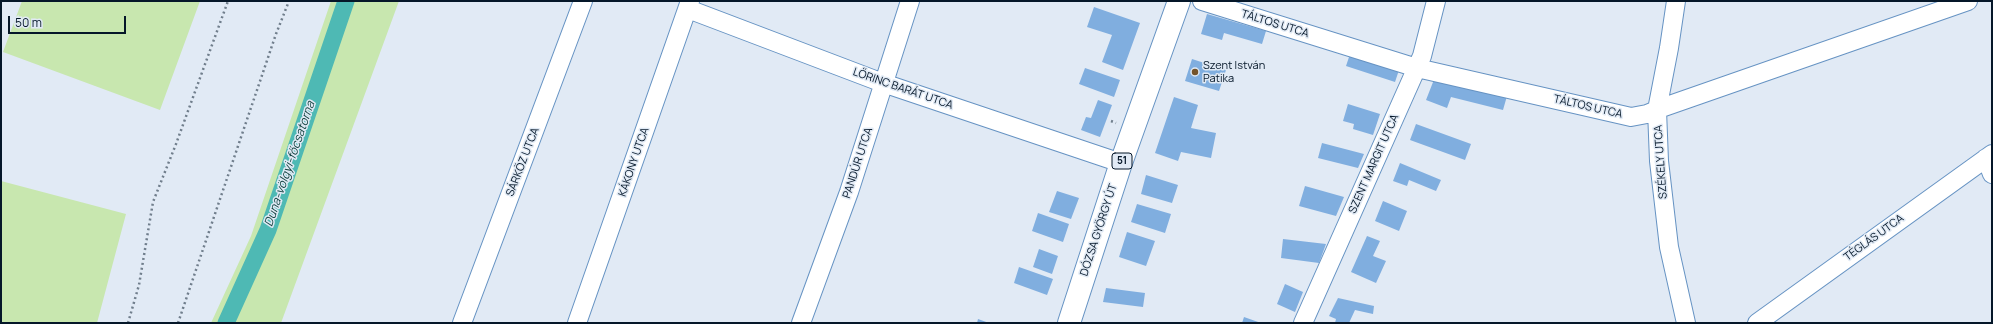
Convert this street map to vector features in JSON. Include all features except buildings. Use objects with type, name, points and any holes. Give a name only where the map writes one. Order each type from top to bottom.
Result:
[{"type":"main road","name":"DÓZSA GYÖRGY ÚT","points":[[1069,323],[1121,163],[1179,1]]},
{"type":"street","name":"SÁRKÖZ UTCA","points":[[462,323],[583,1]]},
{"type":"street","name":"PANDÚR UTCA","points":[[801,323],[849,192],[910,1]]},
{"type":"street","name":"TÁLTOS UTCA","points":[[1202,1],[1417,68],[1631,117],[1647,114],[1968,1]]},
{"type":"street","name":"SZENT MARGIT UTCA","points":[[1303,323],[1422,56],[1436,1]]},
{"type":"street","name":"SZÉKELY UTCA","points":[[1676,1],[1670,48],[1657,110],[1659,161],[1669,247],[1686,323]]},
{"type":"street","name":"LŐRINC BARÁT UTCA","points":[[689,5],[883,83],[1121,163]]},
{"type":"street","name":"KÁKONY UTCA","points":[[577,323],[689,5]]},
{"type":"street","name":"TÉGLÁS UTCA","points":[[1757,323],[1990,162]]},
{"type":"path","points":[[128,323],[139,285],[153,202],[176,144],[228,1]]},
{"type":"path","points":[[178,323],[276,34],[289,1]]},
{"type":"green space","points":[[22,1],[200,1],[160,110],[3,52]]},
{"type":"green space","points":[[331,1],[399,1],[281,323],[211,323],[251,236]]},
{"type":"green space","points":[[1,181],[126,214],[97,323],[1,323]]},
{"type":"waterway","name":"Duna-völgyi-főcsatorna","points":[[226,323],[268,230],[346,1]]},
{"type":"place","name":"Szent István Patika","points":[[1195,72]]}]
